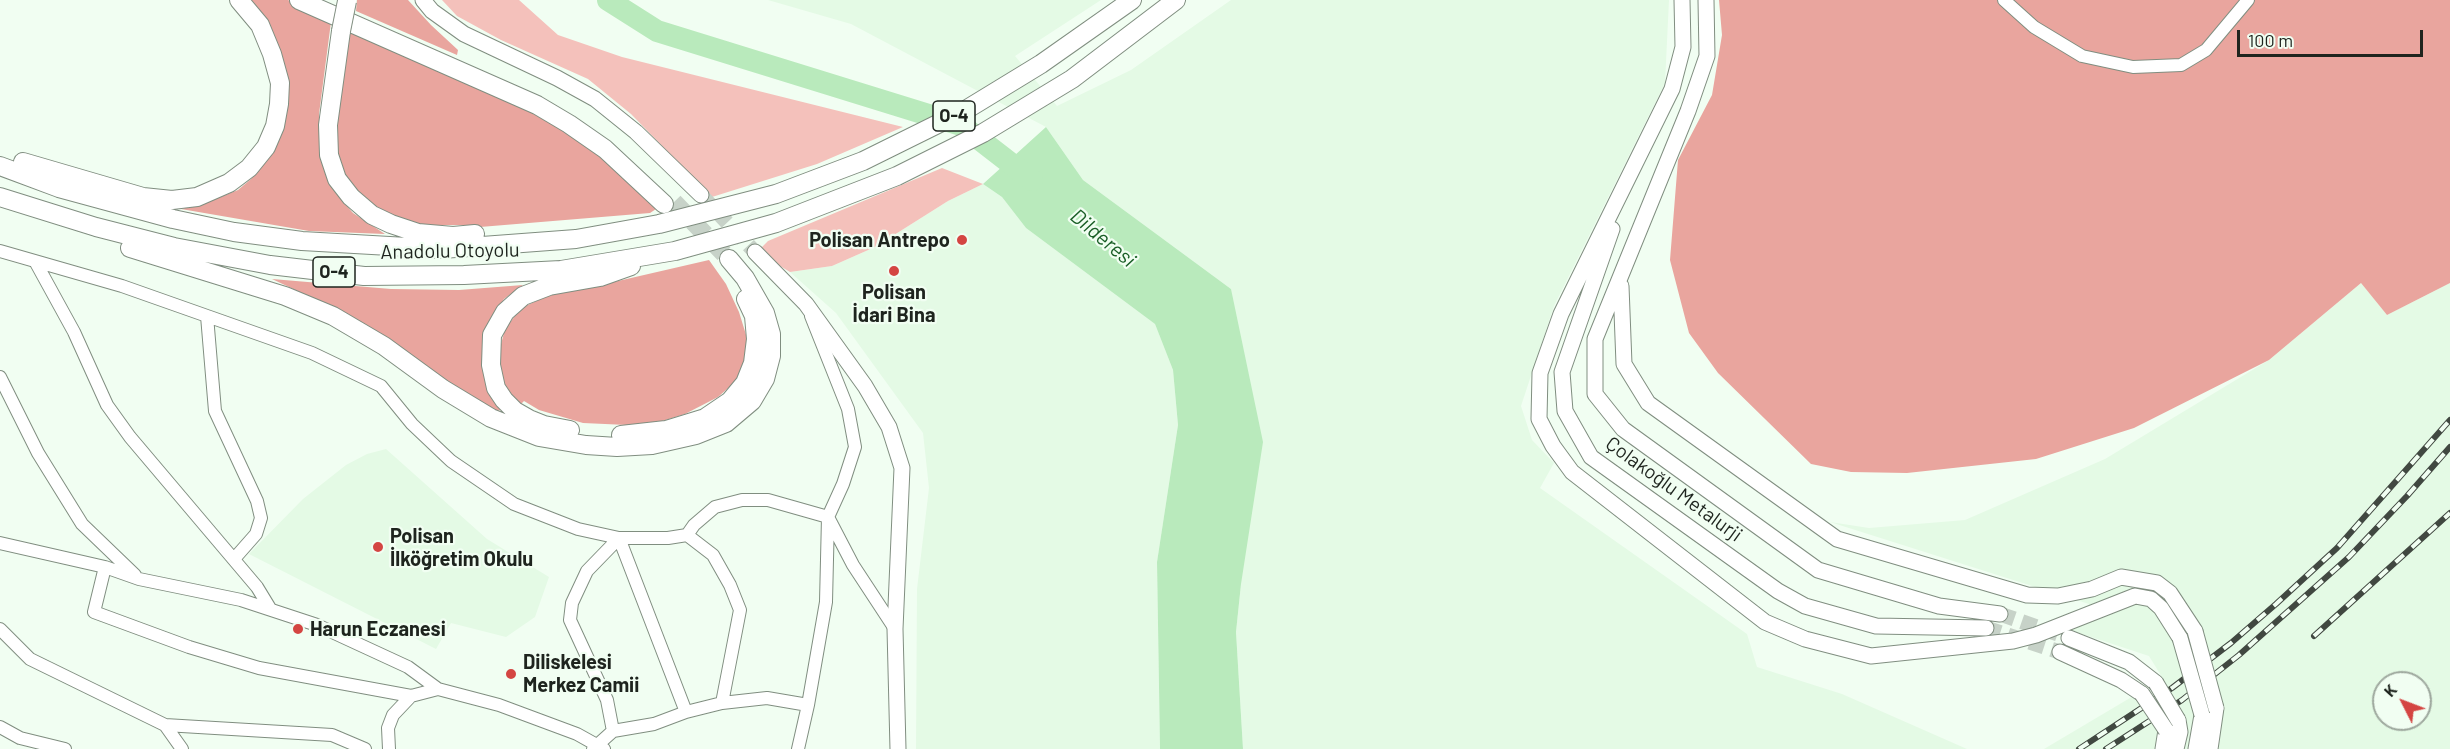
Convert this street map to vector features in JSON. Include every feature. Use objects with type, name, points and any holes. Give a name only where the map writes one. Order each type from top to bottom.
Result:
[{"type":"highway","points":[[0,156],[143,197],[172,200],[198,197],[230,183],[249,168],[266,147],[275,126],[279,104],[280,83],[272,54],[260,25],[239,0]]},
{"type":"highway","points":[[299,0],[537,105],[605,149],[669,203],[613,144],[575,117],[532,94],[318,0]]},
{"type":"highway","name":"Anadolu Otoyolu","points":[[0,166],[59,188],[173,219],[234,232],[324,243],[442,249],[576,239],[659,224],[776,194],[863,161],[963,111],[1041,64],[1132,0]]},
{"type":"highway","name":"Anadolu Otoyolu","points":[[0,197],[174,247],[270,265],[364,276],[464,275],[561,270],[675,250],[776,223],[897,176],[983,133],[1072,79],[1176,0]]},
{"type":"highway","points":[[347,1],[328,125],[329,155],[337,179],[351,197],[372,215],[418,233],[453,236],[659,224]]},
{"type":"highway","points":[[51,213],[128,247],[226,276],[333,316],[384,346],[443,389],[491,418],[539,437],[596,446],[652,445],[696,435],[726,423],[752,400],[765,379],[771,356],[771,334],[756,294],[723,261],[746,298],[754,316],[756,339],[753,363],[745,383],[730,401],[705,418],[666,430],[626,435],[585,433],[544,425],[515,411],[496,388],[491,365],[492,335],[505,312],[522,296],[549,286],[600,277],[675,250]]},
{"type":"main road","points":[[423,0],[432,11],[464,34],[557,78],[595,99],[636,132],[701,195]]},
{"type":"main road","points":[[1682,0],[1683,47],[1672,89],[1561,314],[1540,373],[1539,419],[1553,446],[1572,472],[1765,622],[1805,639],[1871,656],[2013,641],[2036,635],[2135,596],[2151,599],[2181,638],[2202,715],[2196,749]]},
{"type":"main road","name":"Çolakoğlu Metalurji","points":[[1706,0],[1707,56],[1688,111],[1595,339],[1595,394],[1623,429],[1818,570],[1939,606],[2000,614]]},
{"type":"main road","name":"Çolakoğlu Metalurji","points":[[1634,166],[1562,372],[1565,411],[1591,457],[1778,591],[1805,606],[1876,626],[1986,628]]},
{"type":"main road","points":[[755,252],[806,304],[865,386],[890,427],[902,468],[895,628],[898,749]]},
{"type":"main road","points":[[1620,280],[1624,364],[1648,403],[1837,539],[2027,594],[2058,596],[2092,589],[2121,577],[2157,583],[2170,592],[2195,631],[2216,708],[2210,749]]},
{"type":"main road","points":[[2069,638],[2129,662],[2156,684],[2178,720],[2180,732],[2176,749]]},
{"type":"main road","points":[[2060,652],[2121,680],[2142,694],[2166,730],[2163,749]]},
{"type":"street","points":[[2004,0],[2034,27],[2082,56],[2133,67],[2181,65],[2206,50],[2248,0]]},
{"type":"street","points":[[0,251],[122,286],[312,353],[381,386],[412,424],[451,461],[514,504],[579,530],[619,538],[668,538],[687,535],[694,525],[715,507],[742,500],[768,500],[828,517],[853,565],[895,628]]},
{"type":"street","points":[[35,261],[74,333],[107,405],[130,437],[257,587],[271,610]]},
{"type":"street","points":[[798,749],[826,602],[828,517],[843,484],[855,447],[848,409],[806,304]]},
{"type":"street","points":[[207,316],[215,411],[257,501],[261,518],[256,534],[234,559]]},
{"type":"street","points":[[0,377],[38,453],[82,524],[140,579]]},
{"type":"street","points":[[687,535],[713,555],[730,585],[740,610],[722,703]]},
{"type":"street","points":[[619,538],[686,712]]},
{"type":"street","points":[[613,731],[607,700],[570,620],[572,603],[587,571],[619,538]]},
{"type":"street","points":[[0,543],[105,567],[140,579],[241,600],[317,625],[408,667],[438,689],[499,705],[578,735],[598,748],[613,731],[654,724],[686,712],[722,703],[767,698],[808,705]]},
{"type":"street","points":[[105,567],[94,612],[189,647],[259,668],[411,696],[438,689]]},
{"type":"street","points":[[0,629],[30,659],[165,725],[332,735],[365,749]]},
{"type":"street","points":[[389,749],[388,728],[393,715],[411,696]]},
{"type":"street","points":[[165,725],[182,749]]},
{"type":"street","points":[[0,727],[39,746],[65,749]]},
{"type":"shaded area","points":[[250,0],[288,0],[331,22],[319,114],[319,143],[327,172],[339,197],[353,213],[385,234],[309,231],[181,209],[206,203],[238,190],[251,179],[264,164],[287,109]]},
{"type":"shaded area","points":[[357,0],[408,0],[458,50],[457,55],[356,11]]},
{"type":"shaded area","points":[[442,0],[519,0],[558,35],[622,57],[903,127],[817,164],[712,197],[631,114],[588,79],[501,40],[457,16]]},
{"type":"shaded area","points":[[768,0],[1101,0],[1015,56],[1057,106],[1131,70],[1231,0],[1669,0],[1665,83],[1554,306],[1521,406],[1532,440],[1554,463],[1540,488],[1747,634],[1757,667],[1842,694],[1967,749],[1243,749],[1236,632],[1241,584],[1231,289],[1083,180],[1046,127],[851,24]]},
{"type":"shaded area","points":[[1719,0],[2450,0],[2450,283],[2387,315],[2361,283],[2269,360],[2134,428],[2036,459],[1907,473],[1851,472],[1811,464],[1718,373],[1689,333],[1670,260],[1678,160],[1712,95],[1722,35]]},
{"type":"shaded area","points":[[348,31],[532,109],[621,171],[659,207],[650,213],[468,228],[466,225],[414,225],[374,207],[352,188],[339,163],[335,139]]},
{"type":"shaded area","points":[[942,168],[983,184],[948,201],[875,247],[832,266],[790,272],[757,252],[768,241]]},
{"type":"shaded area","points":[[983,184],[1002,197],[1026,228],[1155,324],[1173,370],[1178,425],[1157,562],[1160,749],[916,749],[917,589],[929,488],[923,433],[836,313],[790,272],[832,266],[875,247],[948,201]]},
{"type":"shaded area","points":[[709,260],[726,284],[739,312],[747,338],[746,363],[735,382],[718,397],[685,414],[659,422],[627,425],[583,423],[539,410],[524,401],[520,405],[505,390],[499,372],[500,348],[505,329],[521,308],[556,292],[605,284]]},
{"type":"shaded area","points":[[272,279],[391,289],[459,290],[523,285],[504,299],[489,322],[483,344],[482,366],[488,391],[501,410],[497,411],[474,399],[340,311]]},
{"type":"shaded area","points":[[2361,283],[2387,315],[2450,283],[2450,749],[2044,749],[2135,695],[2156,726],[2181,708],[2149,656],[2070,630],[2089,604],[1830,522],[1869,528],[1965,520],[2105,459],[2269,360]]},
{"type":"shaded area","name":"Polisan İlköğretim Okulu","points":[[386,449],[487,539],[549,577],[535,617],[506,637],[451,623],[436,649],[249,554],[303,499],[346,465],[367,454]]},
{"type":"water","points":[[1046,127],[1083,180],[1231,289],[1263,442],[1241,584],[1236,632],[1243,749],[1160,749],[1157,562],[1178,425],[1173,370],[1155,324],[1026,228],[1002,197],[983,184]]},
{"type":"waterway","name":"Dilderesi","points":[[608,0],[657,31],[961,125],[1032,180]]},
{"type":"tunnel","points":[[701,195],[755,252]]},
{"type":"tunnel","points":[[674,202],[729,259]]},
{"type":"tunnel","points":[[2000,614],[2069,638]]},
{"type":"tunnel","points":[[1986,628],[2060,652]]},
{"type":"railway","points":[[2079,749],[2172,688],[2231,643],[2276,604],[2337,548],[2450,420]]},
{"type":"railway","points":[[2106,749],[2182,700],[2239,655],[2349,557],[2450,447]]},
{"type":"railway","points":[[2314,636],[2450,513]]},
{"type":"place","name":"Polisan Antrepo","points":[[962,240]]},
{"type":"place","name":"Polisan İdari Bina","points":[[894,271]]},
{"type":"place","name":"Polisan İlköğretim Okulu","points":[[378,547]]},
{"type":"place","name":"Harun Eczanesi","points":[[298,629]]},
{"type":"place","name":"Diliskelesi Merkez Camii","points":[[511,674]]}]
